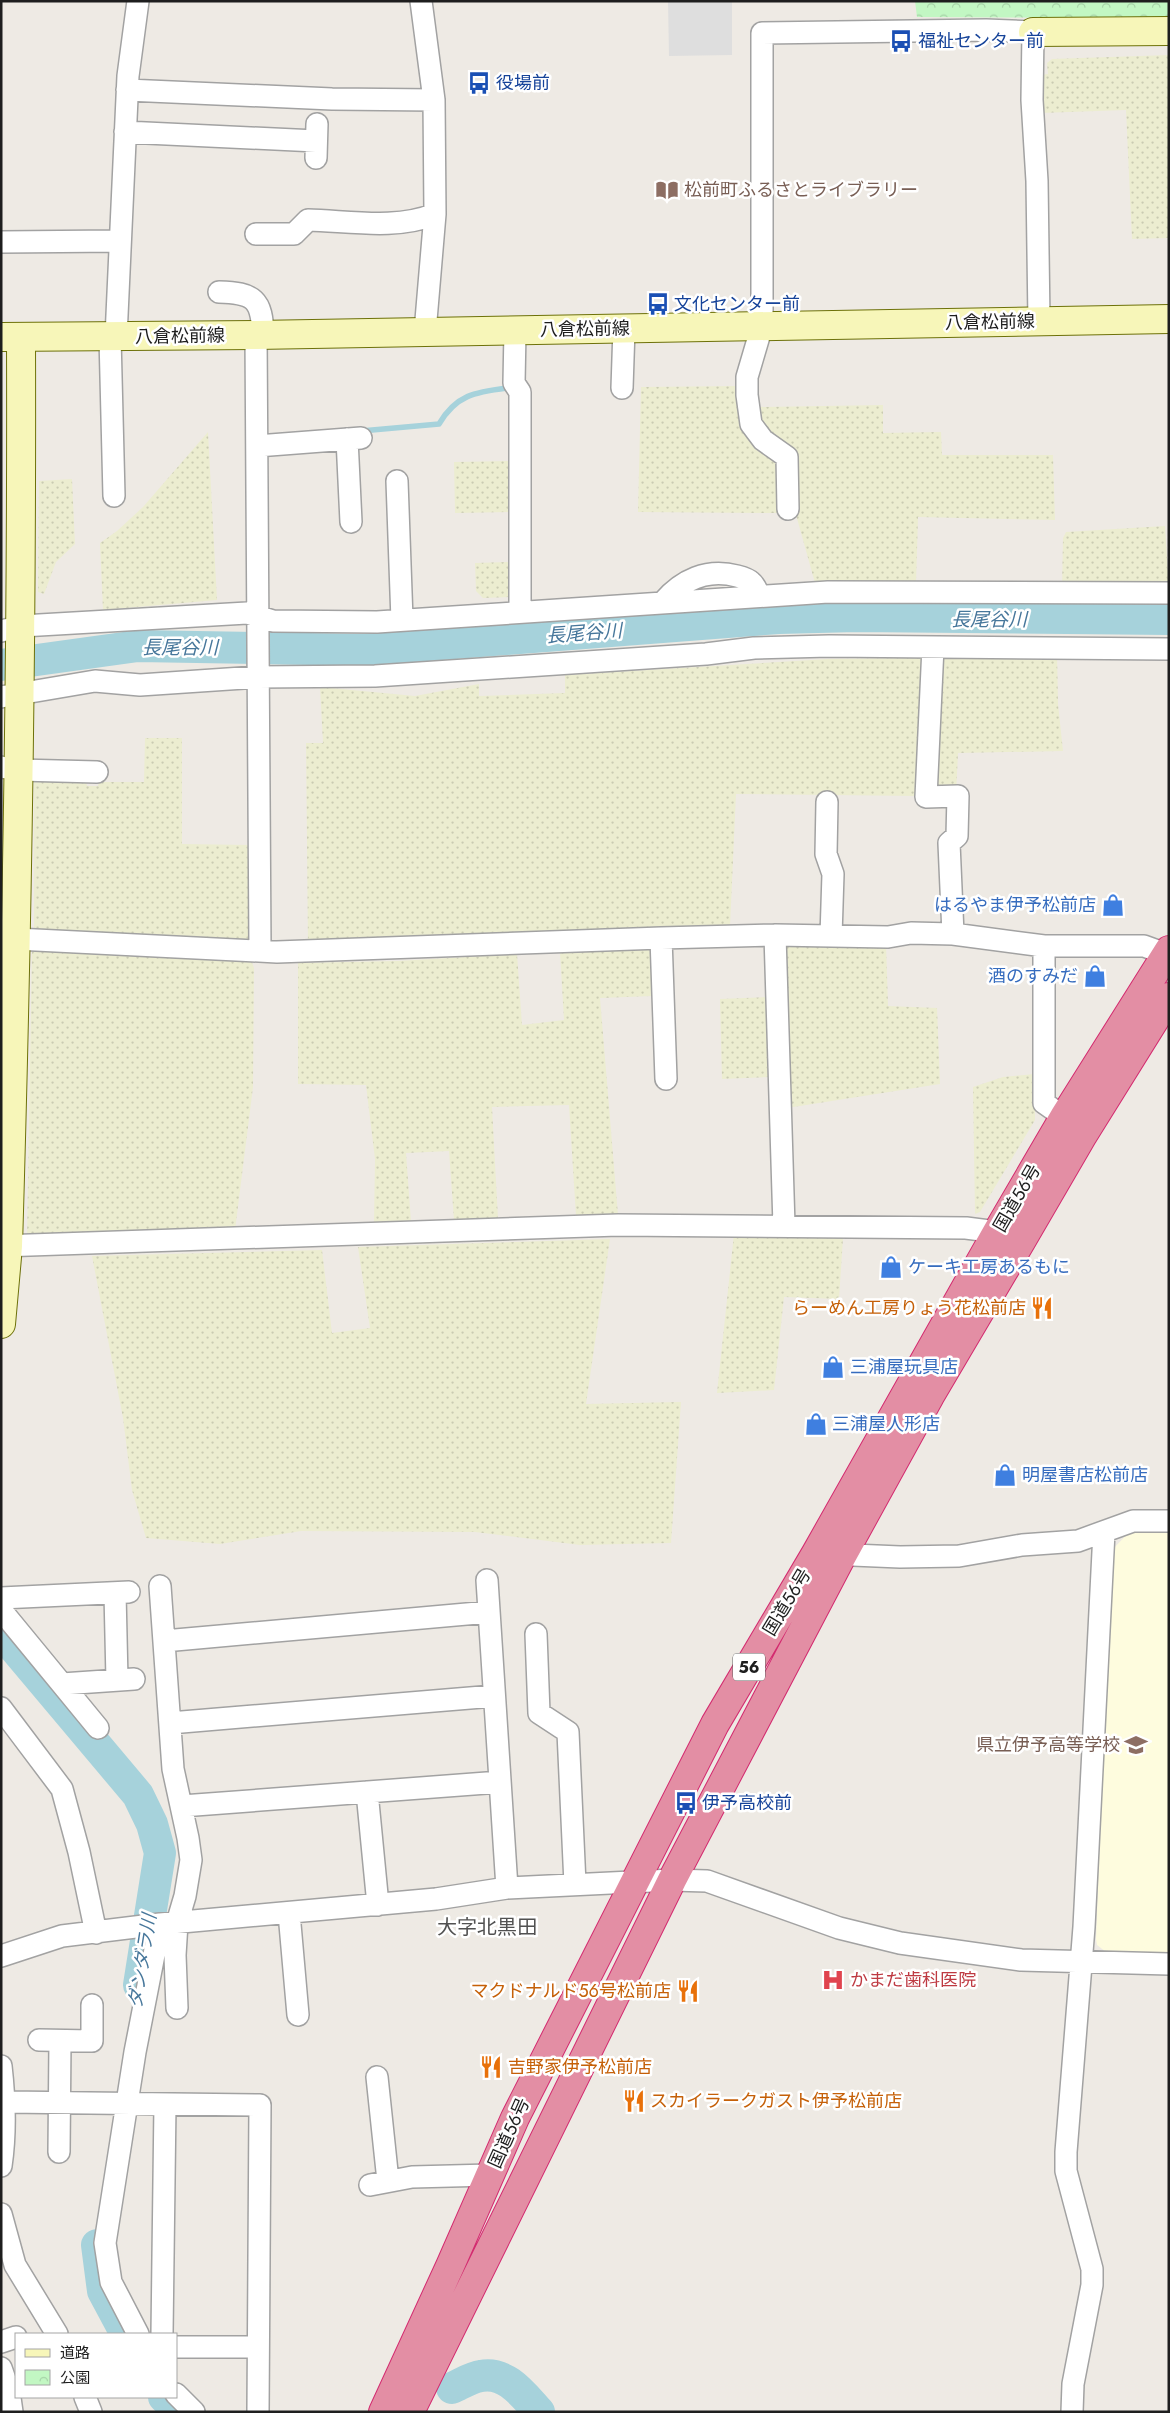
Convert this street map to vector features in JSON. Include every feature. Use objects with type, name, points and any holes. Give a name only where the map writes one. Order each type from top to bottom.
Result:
[{"type":"highway","name":"国道56号","points":[[383,2412],[514,2118],[715,1724],[829,1554],[930,1396],[1009,1236],[1064,1117],[1167,952]]},
{"type":"highway","name":"国道56号","points":[[1009,1236],[1083,1135],[1169,997]]},
{"type":"highway","name":"国道56号","points":[[410,2412],[672,1880],[829,1554]]},
{"type":"main road","points":[[1033,32],[1169,30]]},
{"type":"main road","name":"八倉松前線","points":[[11,337],[259,335],[1169,319]]},
{"type":"main road","points":[[1,1324],[6,1201],[11,933],[10,768],[15,630],[11,337]]},
{"type":"street","points":[[114,496],[113,337],[127,90],[138,1]]},
{"type":"street","points":[[421,1],[434,100],[435,214],[425,332]]},
{"type":"street","points":[[788,509],[787,457],[763,440],[751,424],[747,395],[747,377],[762,326],[762,33],[986,30],[1033,32],[1032,100],[1037,181],[1039,321]]},
{"type":"street","points":[[127,90],[332,99],[434,100]]},
{"type":"street","points":[[125,132],[316,141]]},
{"type":"street","points":[[256,234],[294,234],[308,220],[402,223],[421,220],[435,214]]},
{"type":"street","points":[[1,242],[119,241]]},
{"type":"street","points":[[219,292],[240,293],[250,296],[258,304],[262,315],[259,335],[257,446],[260,950]]},
{"type":"street","points":[[622,388],[624,329]]},
{"type":"street","points":[[515,331],[514,382],[520,392],[520,612]]},
{"type":"street","points":[[257,446],[354,438],[351,522]]},
{"type":"street","points":[[397,481],[402,620]]},
{"type":"street","points":[[15,630],[247,613],[258,619],[311,623],[402,620],[759,595],[828,592],[1169,593]]},
{"type":"street","points":[[933,647],[926,797],[958,796],[957,836],[949,843],[953,934]]},
{"type":"street","points":[[14,693],[95,681],[140,685],[258,672],[375,676],[706,654],[754,648],[1169,649]]},
{"type":"street","points":[[10,768],[97,772]]},
{"type":"street","points":[[827,802],[826,854],[834,874],[831,936]]},
{"type":"street","points":[[11,933],[277,952],[775,935],[888,937],[911,933],[953,934],[1044,946],[1144,946],[1167,952]]},
{"type":"street","points":[[775,935],[784,1226]]},
{"type":"street","points":[[661,938],[667,1078]]},
{"type":"street","points":[[1044,946],[1044,1103],[1064,1117]]},
{"type":"street","points":[[5,1246],[608,1225],[966,1228],[1009,1236]]},
{"type":"street","points":[[829,1554],[959,1556],[1022,1544],[1078,1542],[1133,1521],[1169,1521]]},
{"type":"street","points":[[1072,2412],[1073,2384],[1092,2284],[1092,2269],[1066,2171],[1082,1962],[1104,1532]]},
{"type":"street","points":[[488,1580],[507,1888]]},
{"type":"street","points":[[137,2333],[111,2282],[105,2243],[135,2052],[168,1924],[185,1896],[191,1860],[182,1806],[173,1769],[160,1586]]},
{"type":"street","points":[[1,1598],[122,1593],[126,1679],[62,1684]]},
{"type":"street","points":[[1,1610],[98,1728]]},
{"type":"street","points":[[164,1641],[489,1612]]},
{"type":"street","points":[[536,1634],[539,1713],[568,1732],[575,1884]]},
{"type":"street","points":[[170,1722],[494,1696]]},
{"type":"street","points":[[1,1708],[62,1789],[80,1852],[96,1933]]},
{"type":"street","points":[[182,1806],[500,1782]]},
{"type":"street","points":[[367,1792],[378,1905]]},
{"type":"street","points":[[1,1956],[62,1936],[168,1924],[436,1899],[507,1888],[672,1880],[707,1881],[839,1928],[900,1943],[1021,1960],[1169,1964]]},
{"type":"street","points":[[289,1913],[298,2015]]},
{"type":"street","points":[[168,1924],[175,1955],[177,2008]]},
{"type":"street","points":[[58,2152],[59,2103],[49,2040],[92,2041],[92,2005]]},
{"type":"street","points":[[1,2066],[6,2102],[2,2156]]},
{"type":"street","points":[[377,2077],[379,2183],[412,2177],[490,2175]]},
{"type":"street","points":[[6,2102],[260,2105],[258,2412]]},
{"type":"street","points":[[162,2333],[165,2104]]},
{"type":"street","points":[[1,2214],[15,2265],[57,2333]]},
{"type":"street","points":[[1,2342],[15,2337]]},
{"type":"street","points":[[178,2347],[258,2347]]},
{"type":"street","points":[[1,2368],[9,2391],[12,2412]]},
{"type":"street","points":[[84,2398],[91,2412]]},
{"type":"shaded area","points":[[668,1],[732,1],[732,55],[669,56]]},
{"type":"shaded area","name":"県立伊予高等学校","points":[[1133,1528],[1169,1528],[1169,1954],[1106,1952],[1097,1945],[1096,1939],[1111,1551]]},
{"type":"green space","points":[[915,1],[1169,1],[1169,18],[917,17]]},
{"type":"green space","points":[[1169,55],[1169,238],[1132,239],[1126,110],[1040,113],[1040,75],[1048,74],[1047,63],[1052,59]]},
{"type":"green space","points":[[739,386],[742,421],[747,437],[755,449],[778,464],[779,513],[638,512],[641,387]]},
{"type":"green space","points":[[883,405],[883,433],[941,432],[942,455],[1053,455],[1055,520],[918,517],[916,583],[815,583],[793,504],[754,407]]},
{"type":"green space","points":[[208,432],[217,600],[103,610],[100,543],[117,531],[143,507]]},
{"type":"green space","points":[[511,461],[512,512],[455,513],[454,462]]},
{"type":"green space","points":[[72,479],[75,544],[56,562],[44,594],[38,592],[39,481]]},
{"type":"green space","points":[[1165,526],[1169,590],[1062,589],[1063,538],[1066,532]]},
{"type":"green space","points":[[509,562],[510,597],[483,598],[476,591],[475,563]]},
{"type":"green space","points":[[937,652],[1057,653],[1058,704],[1063,751],[958,753],[956,794],[928,794]]},
{"type":"green space","points":[[926,658],[917,796],[736,794],[730,926],[308,945],[306,743],[323,743],[320,687],[415,696],[479,684],[479,696],[565,693],[565,675],[828,659]]},
{"type":"green space","points":[[145,738],[182,738],[182,844],[251,845],[251,943],[34,932],[34,782],[86,782],[87,786],[98,786],[99,782],[144,782]]},
{"type":"green space","points":[[788,943],[886,944],[888,1006],[937,1008],[940,1084],[787,1108],[783,949]]},
{"type":"green space","points":[[646,946],[652,951],[653,996],[600,998],[618,1215],[576,1216],[569,1105],[492,1107],[498,1219],[454,1220],[449,1151],[406,1153],[411,1222],[374,1223],[375,1159],[366,1085],[298,1084],[298,963],[398,961],[517,954],[522,1025],[564,1020],[560,952]]},
{"type":"green space","points":[[32,949],[251,960],[254,968],[253,1087],[235,1230],[27,1238]]},
{"type":"green space","points":[[769,997],[771,1077],[722,1079],[720,999]]},
{"type":"green space","points":[[1035,1074],[1035,1120],[980,1212],[975,1214],[973,1087],[1003,1077]]},
{"type":"green space","points":[[734,1234],[843,1238],[839,1299],[784,1297],[774,1390],[717,1393]]},
{"type":"green space","points":[[610,1239],[586,1404],[681,1402],[671,1543],[580,1545],[475,1532],[301,1531],[220,1544],[146,1538],[132,1490],[123,1418],[92,1256],[322,1250],[332,1333],[370,1328],[358,1247]]},
{"type":"waterway","points":[[361,431],[439,424],[452,407],[467,397],[485,391],[507,388]]},
{"type":"waterway","name":"長尾谷川","points":[[1,665],[138,646],[365,650],[779,618],[856,616],[1169,619]]},
{"type":"waterway","name":"ダンダラ川","points":[[1,1632],[138,1795],[152,1824],[160,1853],[139,1985]]},
{"type":"waterway","name":"ダンダラ川","points":[[97,2245],[103,2291],[125,2333]]},
{"type":"waterway","name":"ダンダラ川","points":[[452,2388],[478,2377],[490,2375],[499,2377],[521,2392],[539,2412]]},
{"type":"waterway","name":"ダンダラ川","points":[[165,2398],[180,2412]]},
{"type":"place","name":"福祉センター前","points":[[901,41]]},
{"type":"place","name":"役場前","points":[[479,83]]},
{"type":"place","name":"松前町ふるさとライブラリー","points":[[667,190]]},
{"type":"place","name":"文化センター前","points":[[658,304]]},
{"type":"place","name":"はるやま伊予松前店","points":[[1113,905]]},
{"type":"place","name":"酒のすみだ","points":[[1095,976]]},
{"type":"place","name":"ケーキ工房あるもに","points":[[891,1267]]},
{"type":"place","name":"らーめん工房りょう花松前店","points":[[1042,1308]]},
{"type":"place","name":"三浦屋玩具店","points":[[833,1367]]},
{"type":"place","name":"三浦屋人形店","points":[[816,1424]]},
{"type":"place","name":"明屋書店松前店","points":[[1005,1475]]},
{"type":"place","name":"県立伊予高等学校","points":[[1136,1745]]},
{"type":"place","name":"伊予高校前","points":[[686,1803]]},
{"type":"place","name":"かまだ歯科医院","points":[[833,1980]]},
{"type":"place","name":"マクドナルド56号松前店","points":[[688,1991]]},
{"type":"place","name":"吉野家伊予松前店","points":[[491,2067]]},
{"type":"place","name":"スカイラークガスト伊予松前店","points":[[634,2101]]},
{"type":"district","name":"大字北黒田","points":[[487,1927]]}]
